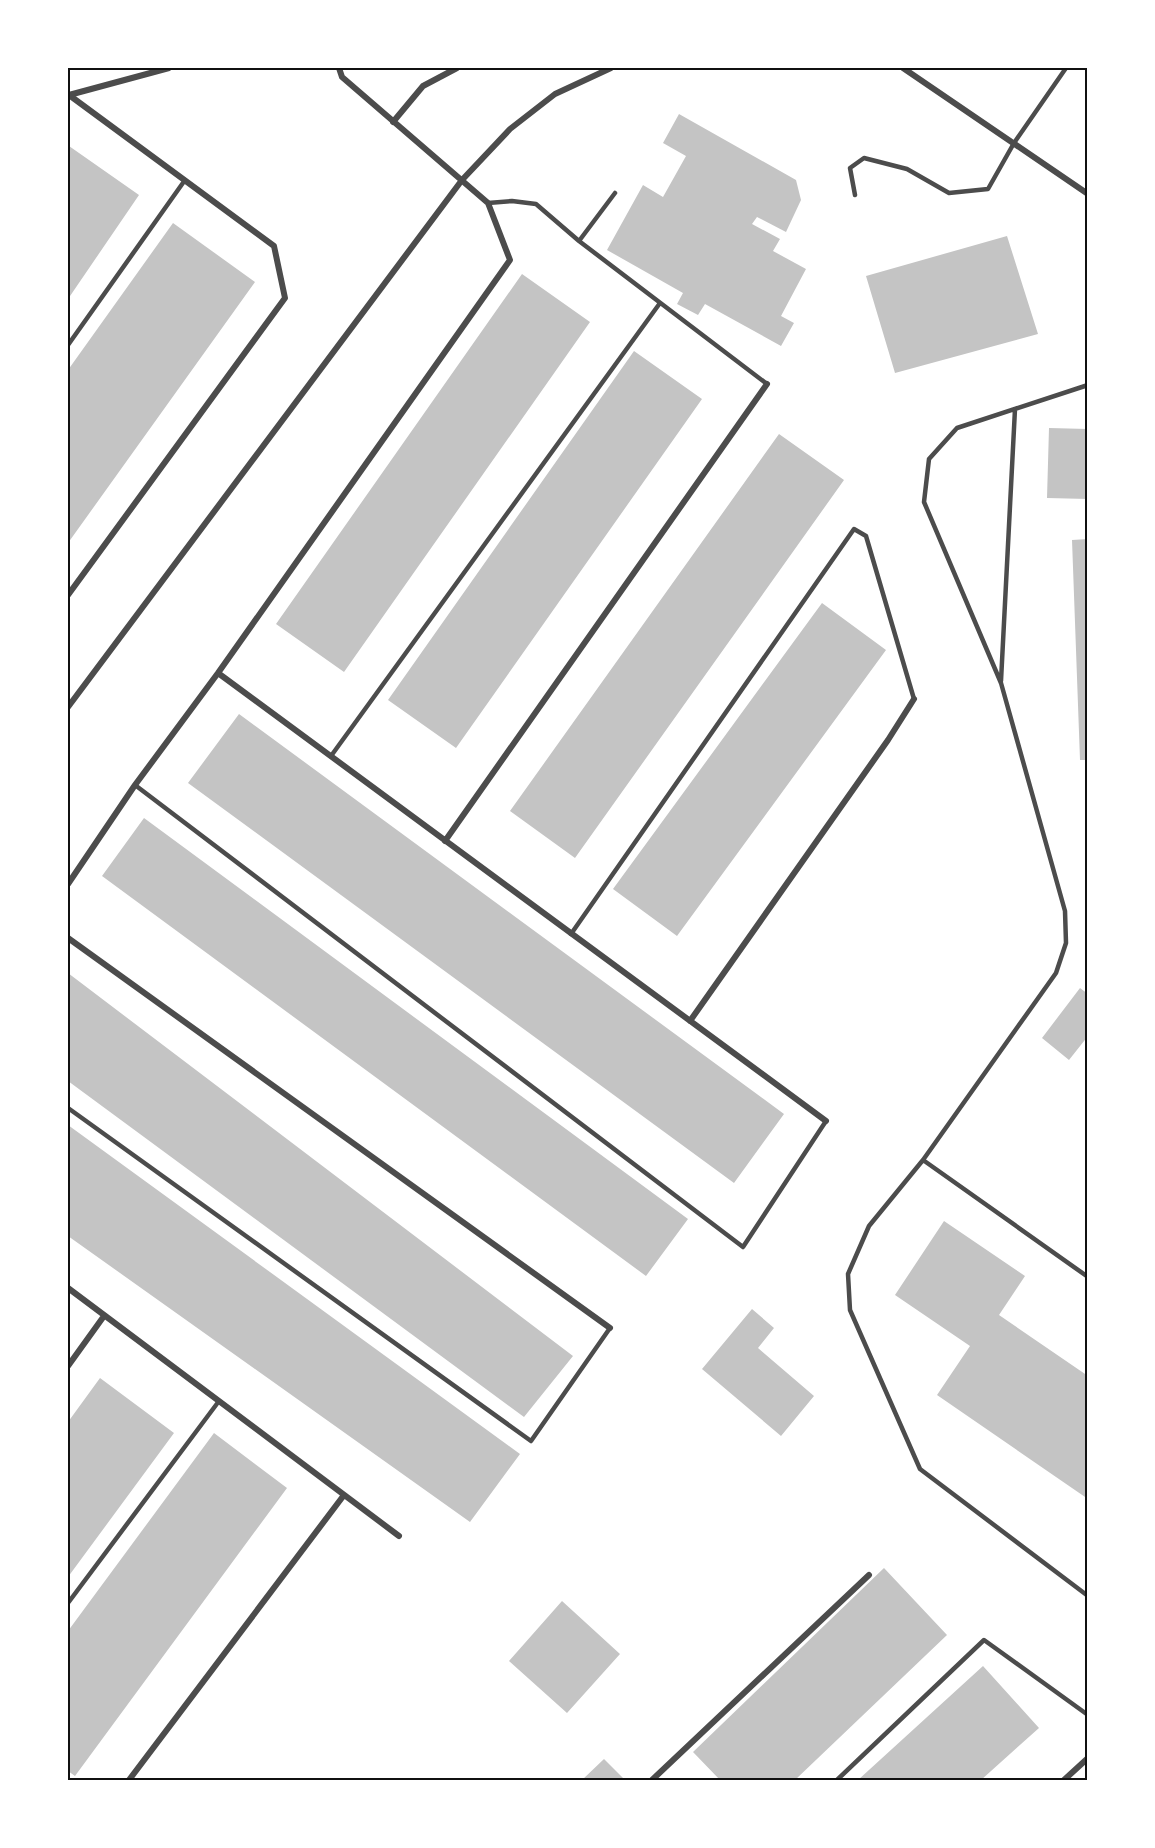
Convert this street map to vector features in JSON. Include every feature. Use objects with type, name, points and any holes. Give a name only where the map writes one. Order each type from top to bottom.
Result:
[{"type":"street","points":[[68,96],[169,68]]},
{"type":"street","points":[[68,884],[135,785],[218,673],[510,260],[488,202],[342,77],[339,68]]},
{"type":"street","points":[[393,122],[423,86],[457,68]]},
{"type":"street","points":[[68,707],[462,180],[510,129],[555,94],[611,68]]},
{"type":"street","points":[[903,68],[1088,194]]},
{"type":"street","points":[[68,96],[274,246],[285,298],[68,595]]},
{"type":"street","points":[[445,841],[767,384]]},
{"type":"street","points":[[218,673],[826,1121]]},
{"type":"street","points":[[690,1021],[914,699]]},
{"type":"street","points":[[68,938],[610,1328]]},
{"type":"street","points":[[68,1288],[399,1536]]},
{"type":"street","points":[[68,1366],[104,1316]]},
{"type":"street","points":[[129,1780],[344,1495]]},
{"type":"street","points":[[651,1780],[869,1575]]},
{"type":"street","points":[[1064,1780],[1088,1758]]},
{"type":"lane","points":[[855,195],[850,168],[864,158],[907,169],[949,193],[988,189],[1014,143],[1066,68]]},
{"type":"lane","points":[[68,345],[185,180]]},
{"type":"lane","points":[[579,241],[615,193]]},
{"type":"lane","points":[[488,202],[512,201],[536,204],[579,241],[767,384]]},
{"type":"lane","points":[[331,756],[660,303]]},
{"type":"lane","points":[[1088,385],[957,428],[929,459],[924,502],[1001,683],[1065,911],[1066,943],[1056,973],[923,1160],[869,1226],[848,1275],[850,1310],[920,1469],[1088,1596]]},
{"type":"lane","points":[[1001,683],[1015,409]]},
{"type":"lane","points":[[572,934],[854,529],[866,536],[914,699]]},
{"type":"lane","points":[[135,785],[743,1247],[826,1121]]},
{"type":"lane","points":[[68,1108],[531,1441],[610,1328]]},
{"type":"lane","points":[[923,1160],[1088,1277]]},
{"type":"lane","points":[[68,1603],[219,1401]]},
{"type":"lane","points":[[837,1780],[984,1640],[1088,1715]]},
{"type":"building","points":[[679,114],[796,180],[801,200],[786,232],[757,217],[752,224],[780,239],[773,251],[806,269],[781,316],[794,323],[781,346],[705,304],[698,315],[677,304],[683,293],[607,250],[643,185],[663,197],[686,156],[663,143]]},
{"type":"building","points":[[69,146],[139,195],[68,299],[68,149]]},
{"type":"building","points":[[173,223],[255,282],[68,543],[68,370]]},
{"type":"building","points":[[1007,236],[1038,334],[895,373],[866,276]]},
{"type":"building","points":[[522,274],[590,322],[344,672],[276,624]]},
{"type":"building","points":[[634,351],[702,399],[456,748],[388,700]]},
{"type":"building","points":[[1049,428],[1088,429],[1088,499],[1047,498]]},
{"type":"building","points":[[779,434],[844,480],[575,858],[510,811]]},
{"type":"building","points":[[1088,539],[1088,760],[1080,760],[1072,540]]},
{"type":"building","points":[[822,603],[886,650],[677,936],[613,889]]},
{"type":"building","points":[[239,714],[784,1114],[734,1183],[188,783]]},
{"type":"building","points":[[144,818],[688,1219],[646,1276],[102,876]]},
{"type":"building","points":[[68,973],[573,1356],[524,1417],[68,1081]]},
{"type":"building","points":[[1080,988],[1088,994],[1088,1036],[1069,1060],[1042,1038]]},
{"type":"building","points":[[68,1125],[520,1454],[470,1522],[68,1236]]},
{"type":"building","points":[[944,1221],[1025,1276],[999,1315],[1088,1376],[1088,1499],[937,1395],[970,1346],[895,1295]]},
{"type":"building","points":[[752,1309],[774,1328],[758,1348],[814,1396],[781,1436],[702,1369]]},
{"type":"building","points":[[100,1378],[174,1433],[68,1577],[68,1422]]},
{"type":"building","points":[[214,1433],[287,1488],[75,1776],[68,1771],[68,1631]]},
{"type":"building","points":[[884,1568],[947,1635],[795,1780],[720,1780],[693,1752]]},
{"type":"building","points":[[562,1601],[620,1654],[567,1713],[509,1661]]},
{"type":"building","points":[[983,1666],[1039,1728],[981,1780],[858,1780]]},
{"type":"building","points":[[604,1759],[625,1780],[582,1780]]}]
